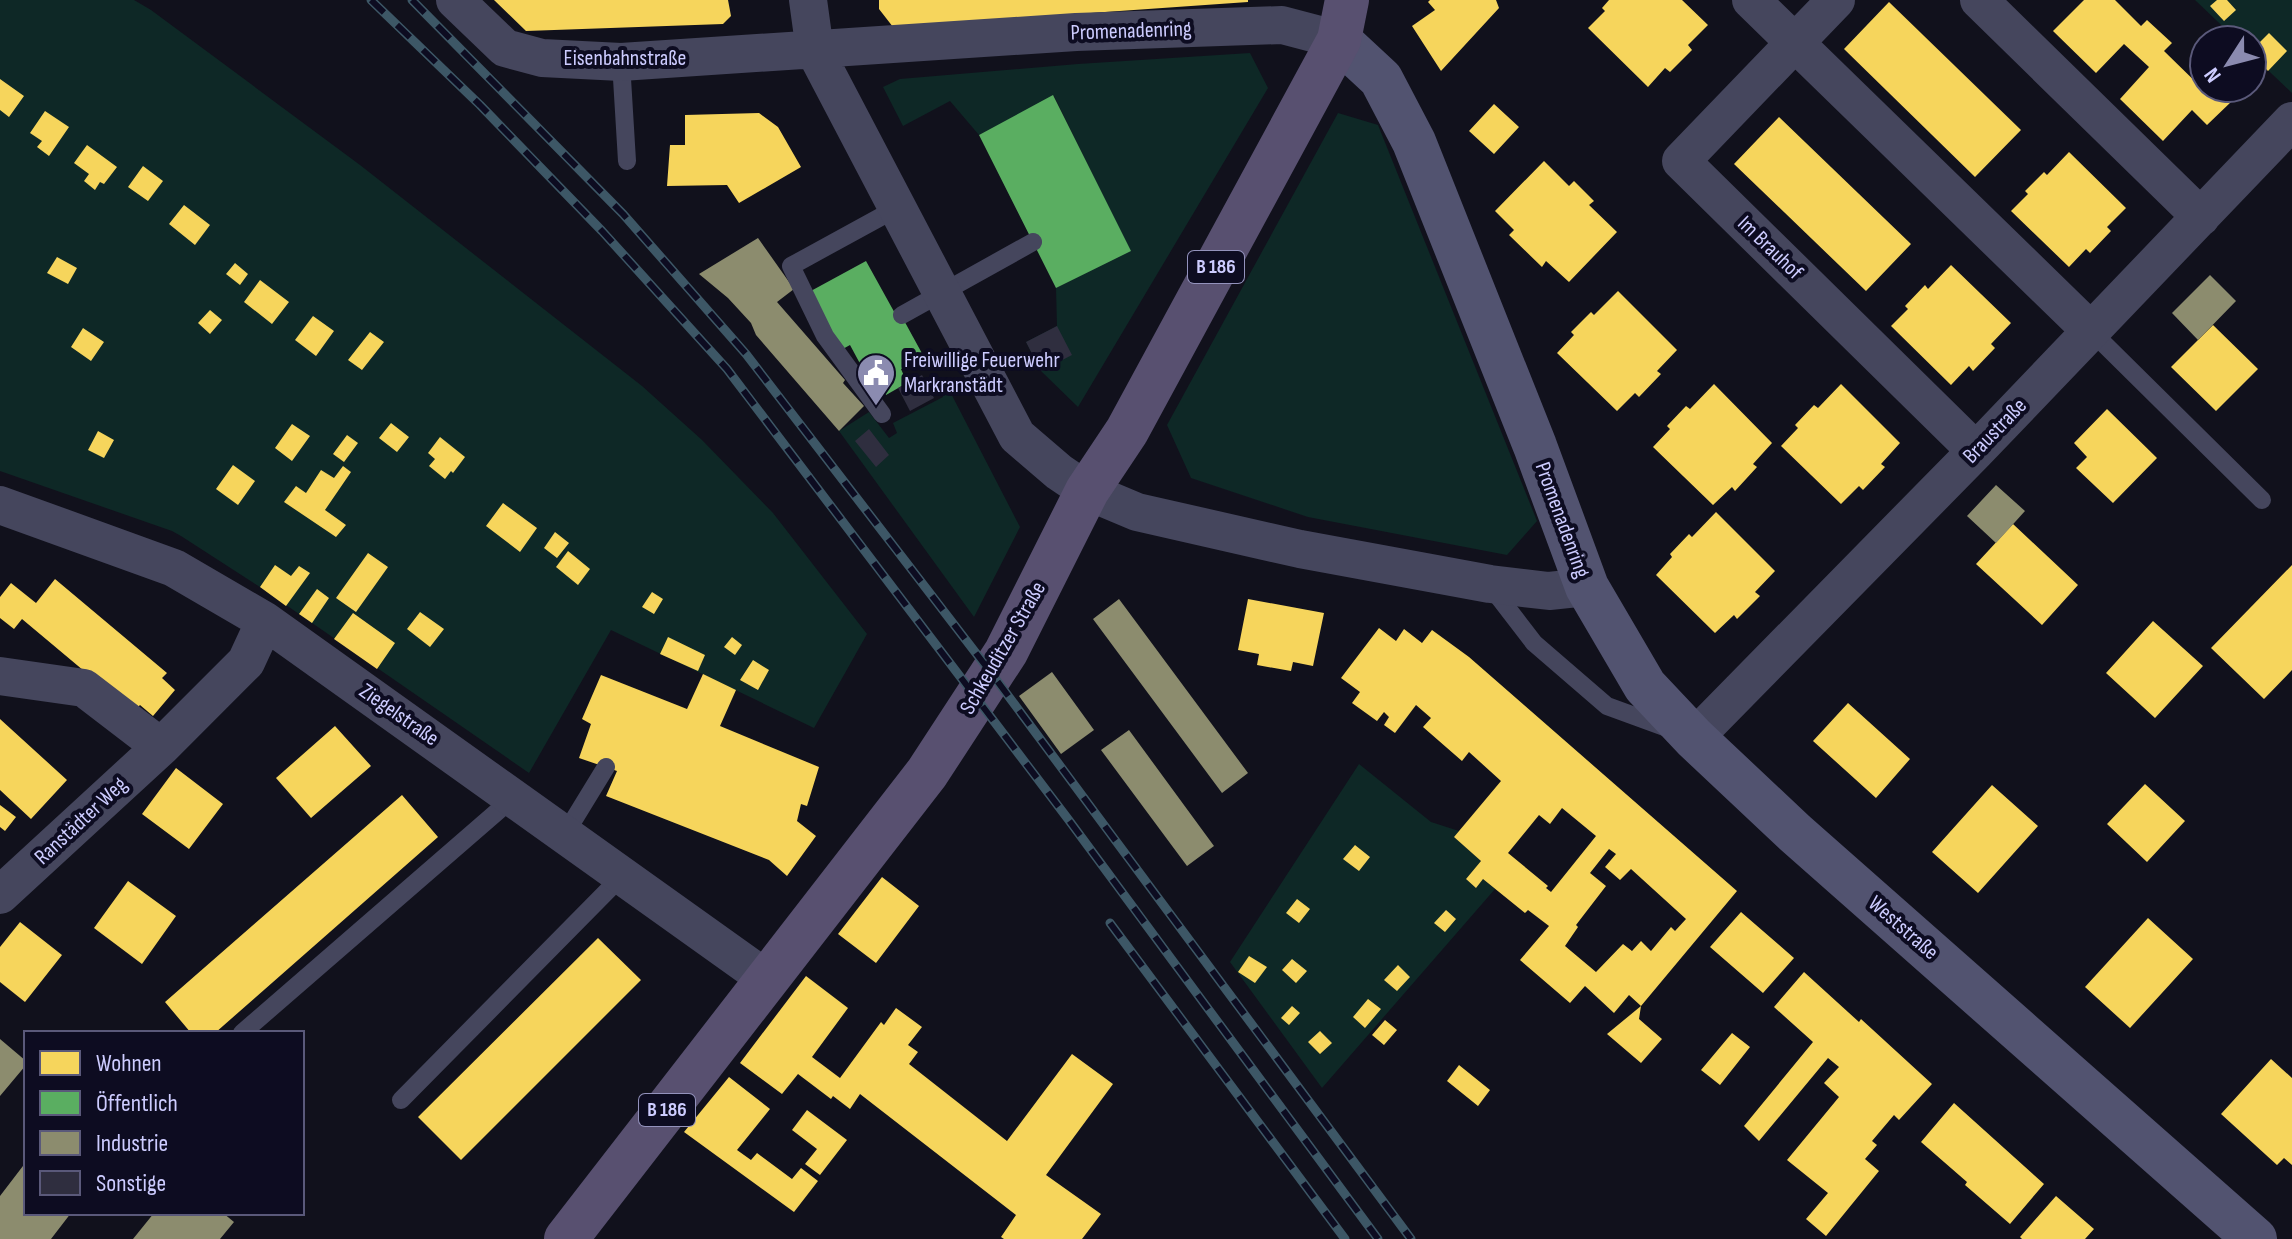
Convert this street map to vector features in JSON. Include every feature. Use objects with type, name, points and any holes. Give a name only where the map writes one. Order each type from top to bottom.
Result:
[{"type":"main road","name":"Schkeuditzer Straße","points":[[566,1239],[927,773],[1006,652],[1087,491],[1127,431],[1343,20]]},
{"type":"main road","name":"Promenadenring","points":[[1343,20],[1381,79],[1414,142],[1535,446],[1587,587]]},
{"type":"main road","name":"Weststraße","points":[[1587,587],[1645,686],[1694,738],[1795,833],[2255,1239]]},
{"type":"street","name":"Eisenbahnstraße","points":[[455,0],[505,48],[542,58],[621,62],[815,51]]},
{"type":"street","points":[[808,0],[815,51]]},
{"type":"street","points":[[1751,0],[2091,331]]},
{"type":"street","name":"Im Brauhof","points":[[1836,0],[1681,161],[1976,451]]},
{"type":"street","points":[[1979,0],[2201,217]]},
{"type":"street","name":"Promenadenring","points":[[1343,20],[1076,32],[815,51],[1017,436],[1059,472],[1087,491],[1137,512],[1300,549],[1490,584],[1549,591],[1587,587]]},
{"type":"street","name":"Braustraße","points":[[1694,738],[1976,451],[2292,121]]},
{"type":"street","name":"Ziegelstraße","points":[[0,505],[174,568],[265,621],[768,980]]},
{"type":"street","name":"Ranstädter Weg","points":[[0,895],[161,747],[246,662],[265,621]]},
{"type":"street","points":[[0,676],[84,688],[161,747]]},
{"type":"lane","points":[[621,62],[627,161]]},
{"type":"lane","points":[[882,414],[825,336],[791,266],[897,208]]},
{"type":"lane","points":[[902,315],[1033,242]]},
{"type":"lane","points":[[2091,331],[2262,500]]},
{"type":"lane","points":[[1490,584],[1534,643],[1607,706],[1694,738]]},
{"type":"lane","points":[[565,834],[606,767]]},
{"type":"lane","points":[[244,1031],[514,797]]},
{"type":"lane","points":[[401,1100],[623,875]]},
{"type":"green space","points":[[0,0],[134,0],[151,10],[360,165],[642,386],[702,440],[773,513],[867,634],[814,728],[611,630],[529,773],[181,536],[0,471]]},
{"type":"green space","points":[[2195,0],[2292,0],[2292,93],[2268,70],[2268,24],[2220,24]]},
{"type":"green space","points":[[1250,53],[1268,88],[1078,407],[1041,371],[1026,342],[1057,326],[1056,288],[1130,250],[1054,96],[979,135],[950,101],[903,126],[883,87],[900,79]]},
{"type":"green space","points":[[1338,113],[1378,125],[1537,521],[1507,555],[1308,517],[1191,478],[1167,425]]},
{"type":"green space","points":[[943,378],[1020,527],[974,617],[839,431],[869,412],[889,438],[897,433],[893,423],[943,397]]},
{"type":"green space","points":[[1359,764],[1431,822],[1459,831],[1454,837],[1481,861],[1466,879],[1476,888],[1483,879],[1495,889],[1322,1088],[1230,962]]},
{"type":"building: Wohnen","points":[[494,0],[728,0],[731,16],[723,24],[526,31]]},
{"type":"building: Wohnen","points":[[879,0],[1248,2],[893,27],[879,9]]},
{"type":"building: Wohnen","points":[[1496,0],[1499,8],[1441,71],[1412,26],[1435,10],[1428,2]]},
{"type":"building: Wohnen","points":[[1609,0],[1682,0],[1708,25],[1688,45],[1692,50],[1670,72],[1665,68],[1648,87],[1588,28],[1605,11],[1602,8]]},
{"type":"building: Wohnen","points":[[2084,0],[2115,0],[2141,26],[2147,20],[2172,43],[2164,51],[2188,74],[2188,104],[2229,104],[2207,125],[2192,110],[2163,141],[2120,99],[2149,67],[2124,44],[2096,73],[2053,31]]},
{"type":"building: Wohnen","points":[[2217,0],[2227,0],[2236,10],[2224,21],[2210,6]]},
{"type":"building: Wohnen","points":[[1889,2],[2021,130],[1975,177],[1844,49]]},
{"type":"building: Wohnen","points":[[2268,34],[2287,51],[2268,71]]},
{"type":"building: Wohnen","points":[[0,79],[24,96],[9,117],[0,110]]},
{"type":"building: Wohnen","points":[[1494,104],[1519,127],[1494,154],[1469,131]]},
{"type":"building: Wohnen","points":[[45,111],[69,127],[49,156],[37,147],[42,141],[30,133]]},
{"type":"building: Wohnen","points":[[759,113],[778,127],[801,167],[739,203],[727,185],[667,186],[670,145],[685,145],[685,115]]},
{"type":"building: Wohnen","points":[[1779,117],[1911,244],[1866,291],[1734,164]]},
{"type":"building: Wohnen","points":[[87,145],[117,167],[95,190],[84,181],[89,174],[74,163]]},
{"type":"building: Wohnen","points":[[2069,152],[2126,208],[2107,227],[2111,231],[2090,253],[2086,249],[2069,267],[2011,211],[2028,194],[2025,191],[2044,172],[2047,175]]},
{"type":"building: Wohnen","points":[[1544,161],[1569,186],[1574,181],[1594,201],[1589,205],[1617,232],[1569,282],[1546,261],[1542,267],[1509,235],[1514,230],[1495,211]]},
{"type":"building: Wohnen","points":[[143,166],[163,181],[148,201],[128,187]]},
{"type":"building: Wohnen","points":[[184,205],[210,225],[195,245],[169,224]]},
{"type":"building: Wohnen","points":[[57,257],[77,268],[68,284],[47,273]]},
{"type":"building: Wohnen","points":[[235,263],[248,274],[240,285],[226,274]]},
{"type":"building: Wohnen","points":[[1951,265],[2011,323],[1991,344],[1995,348],[1973,371],[1969,366],[1951,385],[1891,326],[1925,285],[1928,289]]},
{"type":"building: Wohnen","points":[[260,280],[289,302],[272,324],[244,302]]},
{"type":"building: Wohnen","points":[[1618,291],[1677,350],[1657,371],[1661,374],[1639,397],[1635,393],[1617,411],[1557,353],[1574,335],[1571,332]]},
{"type":"building: Wohnen","points":[[210,310],[222,320],[210,334],[198,323]]},
{"type":"building: Wohnen","points":[[313,316],[334,331],[316,356],[295,340]]},
{"type":"building: Wohnen","points":[[2213,325],[2258,369],[2216,411],[2171,367]]},
{"type":"building: Wohnen","points":[[83,328],[104,342],[91,361],[71,347]]},
{"type":"building: Wohnen","points":[[370,332],[384,342],[362,370],[348,360]]},
{"type":"building: Wohnen","points":[[1714,384],[1772,443],[1753,464],[1757,467],[1735,491],[1732,487],[1713,505],[1653,447],[1686,406],[1690,409]]},
{"type":"building: Wohnen","points":[[1841,384],[1900,443],[1881,464],[1885,467],[1863,490],[1859,486],[1841,504],[1781,446],[1814,405],[1818,408]]},
{"type":"building: Wohnen","points":[[2107,409],[2157,458],[2113,503],[2076,468],[2087,457],[2074,443]]},
{"type":"building: Wohnen","points":[[391,423],[409,437],[397,452],[379,438]]},
{"type":"building: Wohnen","points":[[292,424],[310,436],[292,461],[275,448]]},
{"type":"building: Wohnen","points":[[98,431],[114,440],[104,458],[88,450]]},
{"type":"building: Wohnen","points":[[347,435],[358,443],[344,462],[333,454]]},
{"type":"building: Wohnen","points":[[440,437],[465,457],[445,479],[429,466],[435,459],[428,453]]},
{"type":"building: Wohnen","points":[[233,465],[255,481],[238,505],[216,489]]},
{"type":"building: Wohnen","points":[[343,466],[351,472],[325,510],[346,525],[336,537],[284,502],[296,486],[306,493],[321,470],[334,478]]},
{"type":"building: Wohnen","points":[[503,503],[537,528],[520,552],[486,526]]},
{"type":"building: Wohnen","points":[[1716,512],[1775,571],[1755,592],[1760,596],[1737,619],[1734,615],[1715,633],[1656,575],[1689,534],[1692,537]]},
{"type":"building: Wohnen","points":[[2013,524],[2078,585],[2042,625],[1976,564]]},
{"type":"building: Wohnen","points":[[555,532],[569,543],[557,558],[544,548]]},
{"type":"building: Wohnen","points":[[568,551],[590,569],[578,585],[556,567]]},
{"type":"building: Wohnen","points":[[368,553],[388,567],[356,612],[336,598]]},
{"type":"building: Wohnen","points":[[275,565],[291,576],[299,566],[310,573],[286,606],[260,587]]},
{"type":"building: Wohnen","points":[[2292,565],[2292,670],[2264,699],[2211,648]]},
{"type":"building: Wohnen","points":[[55,579],[167,673],[162,678],[175,690],[153,716],[140,705],[133,712],[22,619],[14,629],[0,618],[0,597],[11,583],[36,603]]},
{"type":"building: Wohnen","points":[[317,589],[329,598],[312,623],[299,614]]},
{"type":"building: Wohnen","points":[[652,592],[663,599],[654,614],[642,607]]},
{"type":"building: Wohnen","points":[[1248,599],[1324,613],[1313,666],[1293,662],[1291,671],[1257,665],[1259,654],[1238,650]]},
{"type":"building: Wohnen","points":[[420,612],[444,629],[430,647],[407,629]]},
{"type":"building: Wohnen","points":[[353,613],[395,643],[377,669],[334,639]]},
{"type":"building: Wohnen","points":[[2153,621],[2203,666],[2155,718],[2106,673]]},
{"type":"building: Wohnen","points":[[1379,628],[1396,641],[1404,629],[1422,643],[1432,630],[1469,657],[1737,891],[1641,1006],[1629,995],[1614,1013],[1585,986],[1570,1003],[1520,960],[1549,926],[1528,910],[1525,913],[1483,879],[1476,888],[1466,879],[1481,861],[1454,837],[1501,781],[1469,752],[1462,761],[1423,727],[1431,718],[1416,705],[1395,733],[1384,725],[1389,717],[1384,712],[1377,721],[1352,703],[1360,692],[1341,678]],"holes":[[[1562,808],[1596,836],[1551,892],[1546,888],[1548,886],[1508,853],[1539,815],[1550,824]],[[1609,849],[1616,854],[1605,867],[1620,880],[1631,869],[1686,919],[1675,931],[1671,927],[1651,951],[1641,941],[1632,951],[1623,944],[1596,972],[1565,946],[1578,927],[1576,925],[1606,886],[1590,873]]]},
{"type":"building: Wohnen","points":[[668,637],[705,655],[698,671],[660,654]]},
{"type":"building: Wohnen","points":[[732,637],[742,645],[735,655],[724,647]]},
{"type":"building: Wohnen","points":[[753,660],[769,670],[758,690],[740,680]]},
{"type":"building: Wohnen","points":[[703,674],[736,690],[720,726],[819,767],[807,806],[801,804],[797,821],[816,836],[787,876],[769,860],[606,796],[617,771],[579,758],[591,724],[582,719],[601,675],[687,709]]},
{"type":"building: Wohnen","points":[[1848,703],[1910,759],[1876,798],[1813,741]]},
{"type":"building: Wohnen","points":[[0,719],[67,780],[31,819],[0,790]]},
{"type":"building: Wohnen","points":[[335,726],[371,766],[311,818],[276,778]]},
{"type":"building: Wohnen","points":[[176,768],[223,804],[189,849],[142,814]]},
{"type":"building: Wohnen","points":[[2145,784],[2185,821],[2147,862],[2107,824]]},
{"type":"building: Wohnen","points":[[1992,785],[2038,826],[1978,893],[1932,852]]},
{"type":"building: Wohnen","points":[[402,795],[438,837],[217,1031],[189,1031],[165,1002]]},
{"type":"building: Wohnen","points":[[0,805],[16,817],[5,831],[0,827]]},
{"type":"building: Wohnen","points":[[1355,845],[1370,857],[1359,871],[1343,859]]},
{"type":"building: Wohnen","points":[[882,877],[919,906],[876,963],[838,934]]},
{"type":"building: Wohnen","points":[[128,881],[176,916],[142,964],[94,928]]},
{"type":"building: Wohnen","points":[[1297,899],[1310,909],[1299,923],[1286,913]]},
{"type":"building: Wohnen","points":[[1446,910],[1456,919],[1445,932],[1434,923]]},
{"type":"building: Wohnen","points":[[1741,912],[1794,958],[1763,993],[1710,947]]},
{"type":"building: Wohnen","points":[[2148,918],[2193,959],[2130,1028],[2085,987]]},
{"type":"building: Wohnen","points":[[20,922],[62,955],[25,1002],[0,982],[0,947]]},
{"type":"building: Wohnen","points":[[598,938],[641,980],[461,1160],[418,1117]]},
{"type":"building: Wohnen","points":[[1249,956],[1267,967],[1255,983],[1238,972]]},
{"type":"building: Wohnen","points":[[1292,959],[1307,971],[1296,983],[1282,970]]},
{"type":"building: Wohnen","points":[[1398,965],[1410,977],[1397,991],[1384,980]]},
{"type":"building: Wohnen","points":[[1804,972],[1932,1084],[1899,1120],[1894,1115],[1872,1141],[1877,1145],[1865,1159],[1879,1171],[1826,1236],[1806,1219],[1828,1193],[1787,1160],[1839,1097],[1824,1083],[1839,1067],[1828,1058],[1759,1141],[1744,1126],[1813,1042],[1774,1007]]},
{"type":"building: Wohnen","points":[[806,976],[848,1008],[812,1057],[840,1078],[881,1022],[884,1025],[896,1008],[922,1027],[908,1045],[918,1052],[909,1064],[1007,1141],[1072,1054],[1113,1084],[1046,1175],[1101,1214],[1082,1239],[1004,1239],[1001,1237],[1016,1215],[860,1094],[850,1109],[798,1074],[782,1094],[740,1063]]},
{"type":"building: Wohnen","points":[[1368,999],[1381,1009],[1365,1028],[1353,1017]]},
{"type":"building: Wohnen","points":[[1292,1006],[1300,1013],[1289,1025],[1281,1018]]},
{"type":"building: Wohnen","points":[[1641,1006],[1639,1019],[1662,1039],[1641,1063],[1607,1034]]},
{"type":"building: Wohnen","points":[[1385,1020],[1397,1030],[1384,1045],[1372,1035]]},
{"type":"building: Wohnen","points":[[1320,1031],[1332,1043],[1320,1054],[1308,1042]]},
{"type":"building: Wohnen","points":[[1732,1033],[1750,1047],[1720,1085],[1701,1070]]},
{"type":"building: Wohnen","points":[[2271,1059],[2292,1078],[2292,1165],[2284,1158],[2277,1165],[2221,1114]]},
{"type":"building: Wohnen","points":[[1459,1065],[1490,1090],[1478,1106],[1447,1081]]},
{"type":"building: Wohnen","points":[[729,1077],[770,1109],[737,1150],[751,1160],[757,1153],[792,1179],[801,1168],[818,1181],[794,1212],[684,1132]]},
{"type":"building: Wohnen","points":[[1954,1103],[2044,1184],[2010,1224],[1921,1142]]},
{"type":"building: Wohnen","points":[[807,1110],[847,1140],[820,1175],[805,1164],[817,1149],[792,1130]]},
{"type":"building: Wohnen","points":[[2056,1196],[2094,1229],[2085,1239],[2022,1239],[2020,1237]]},
{"type":"building: Öffentlich","name":"Freiwillige Feuerwehr Markranstädt","points":[[1053,95],[1131,251],[1056,288],[979,135]]},
{"type":"building: Öffentlich","points":[[866,261],[897,317],[901,315],[924,357],[901,369],[907,383],[886,395],[878,379],[871,384],[850,345],[841,350],[809,292]]},
{"type":"building: Industrie","points":[[758,238],[794,289],[777,302],[864,406],[839,431],[756,335],[751,323],[728,298],[699,274]]},
{"type":"building: Industrie","points":[[2210,275],[2236,301],[2198,340],[2172,313]]},
{"type":"building: Industrie","points":[[1996,485],[2025,511],[1996,543],[1967,516]]},
{"type":"building: Industrie","points":[[1119,599],[1248,773],[1222,793],[1093,619]]},
{"type":"building: Industrie","points":[[1052,672],[1094,730],[1061,754],[1019,696]]},
{"type":"building: Industrie","points":[[1129,730],[1214,846],[1187,866],[1101,750]]},
{"type":"building: Industrie","points":[[0,1039],[24,1059],[24,1067],[0,1096]]},
{"type":"building: Industrie","points":[[24,1165],[24,1215],[69,1215],[51,1239],[0,1239],[0,1196]]},
{"type":"building: Industrie","points":[[152,1215],[225,1215],[234,1222],[220,1239],[133,1239]]},
{"type":"building: Sonstige","points":[[1057,326],[1072,355],[1041,371],[1026,342]]},
{"type":"building: Sonstige","points":[[922,375],[934,398],[910,411],[898,388]]},
{"type":"building: Sonstige","points":[[869,429],[889,455],[876,467],[855,441]]},
{"type":"railway","points":[[371,0],[480,105],[602,231],[727,369],[1068,819],[1378,1239]]},
{"type":"railway","points":[[412,0],[623,214],[746,354],[992,674],[1411,1239]]},
{"type":"railway","points":[[1110,923],[1345,1239]]},
{"type":"place","name":"Freiwillige Feuerwehr Markranstädt","points":[[876,407]]}]
